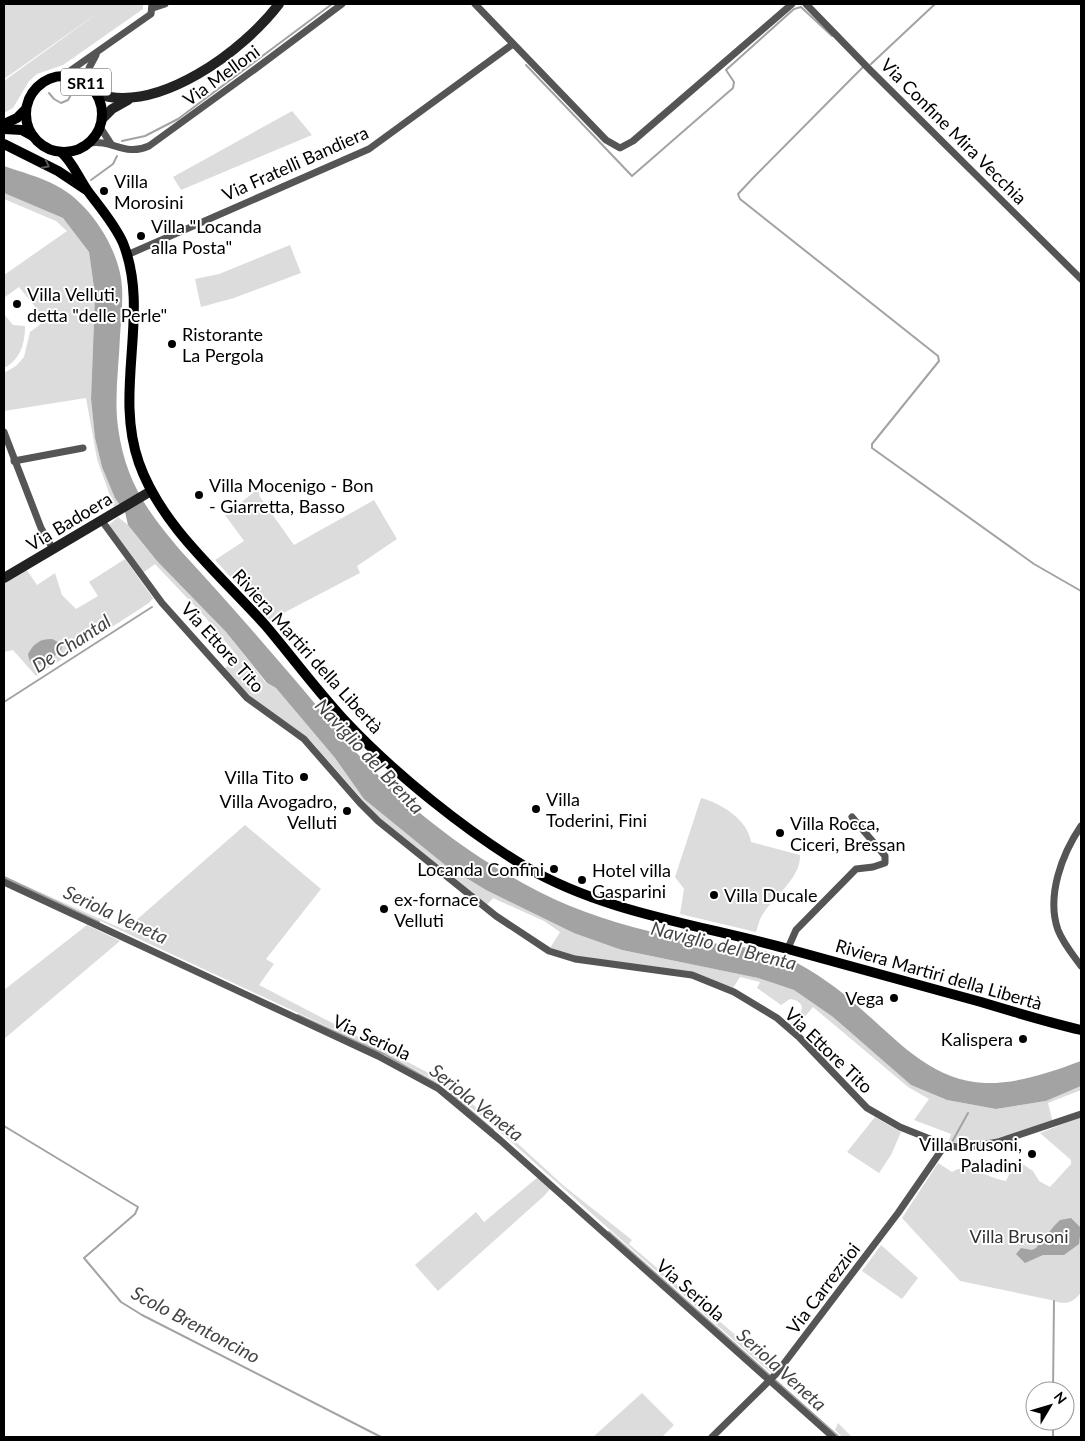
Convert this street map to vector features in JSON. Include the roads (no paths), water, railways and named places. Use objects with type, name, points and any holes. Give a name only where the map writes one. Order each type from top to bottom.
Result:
[{"type":"main road","points":[[79,177],[78,159],[101,123],[118,105],[177,84],[216,63],[258,29],[279,4]]},
{"type":"main road","name":"SR11","points":[[4,124],[17,118],[26,109],[32,93],[41,83],[52,77],[64,75],[82,80],[94,90],[102,107],[101,123]]},
{"type":"main road","points":[[94,90],[112,98],[134,98]]},
{"type":"main road","points":[[26,109],[27,121],[33,136]]},
{"type":"main road","points":[[4,129],[22,130],[33,136],[42,145],[61,152],[68,159],[86,189]]},
{"type":"main road","points":[[4,144],[58,171],[86,189]]},
{"type":"main road","points":[[61,152],[86,145]]},
{"type":"main road","name":"Riviera Martiri della Libertà","points":[[86,189],[111,221],[127,255],[133,296],[128,384],[129,424],[134,450],[151,491],[178,530],[267,628],[345,721],[408,779],[475,832],[527,867],[570,888],[631,909],[788,948],[1081,1030]]},
{"type":"main road","name":"Via Badoera","points":[[4,578],[151,491]]},
{"type":"street","points":[[64,75],[151,14],[153,6],[165,4]]},
{"type":"street","name":"Via Melloni","points":[[86,145],[112,144],[131,151],[153,143],[342,4]]},
{"type":"street","points":[[474,4],[606,140],[620,148],[633,141],[792,4]]},
{"type":"street","name":"Via Confine Mira Vecchia","points":[[806,4],[1081,279]]},
{"type":"street","name":"Via Fratelli Bandiera","points":[[127,255],[369,149],[513,44]]},
{"type":"street","points":[[94,90],[89,68],[99,51]]},
{"type":"street","points":[[101,123],[112,144]]},
{"type":"street","points":[[4,432],[41,528],[53,549]]},
{"type":"street","points":[[14,461],[83,448]]},
{"type":"street","name":"Via Ettore Tito","points":[[102,521],[162,602],[247,698],[304,739],[378,821],[496,916],[549,951],[574,959],[692,975],[734,992],[777,1018],[799,1037],[867,1108],[900,1127],[945,1145],[963,1148],[998,1142],[1081,1114]]},
{"type":"street","points":[[788,948],[796,930],[856,869],[881,865],[886,859],[852,817]]},
{"type":"street","points":[[1081,826],[1069,845],[1060,869],[1055,913],[1060,935],[1081,966]]},
{"type":"street","name":"Via Seriola","points":[[4,882],[424,1080],[451,1098],[772,1379],[833,1437]]},
{"type":"street","name":"Via Carrezzioi","points":[[712,1437],[772,1379],[898,1213],[945,1145]]},
{"type":"water","name":"Naviglio del Brenta","points":[[4,166],[44,180],[69,194],[92,216],[116,258],[122,287],[117,393],[118,427],[126,463],[147,507],[180,550],[348,743],[389,786],[412,806],[462,845],[489,863],[543,894],[570,906],[601,918],[649,931],[697,941],[756,949],[779,955],[809,969],[853,1002],[917,1057],[948,1075],[966,1081],[985,1083],[1010,1082],[1046,1073],[1081,1061],[1081,1086],[1046,1101],[996,1109],[947,1100],[911,1085],[833,1017],[794,990],[758,978],[622,950],[574,933],[486,890],[445,865],[364,799],[335,758],[276,688],[267,683],[226,632],[157,561],[128,525],[125,512],[115,498],[102,467],[95,438],[91,399],[95,295],[89,252],[63,218],[4,193]]},
{"type":"water","points":[[52,639],[62,644],[61,652],[37,666],[33,664],[29,660],[28,654],[33,647],[38,642]]},
{"type":"water","points":[[1071,1218],[1081,1228],[1079,1244],[1064,1255],[1043,1255],[1025,1263],[1016,1254],[1021,1248],[1032,1250],[1036,1248],[1060,1220]]},
{"type":"waterway","points":[[122,141],[145,136],[178,119],[332,4]]},
{"type":"waterway","points":[[871,64],[935,4]]},
{"type":"waterway","points":[[526,65],[632,176],[733,88],[734,82],[726,70],[794,9],[801,7],[832,36]]},
{"type":"waterway","points":[[863,67],[738,194],[740,199],[938,356],[939,361],[872,444],[872,448],[1034,564],[1081,591]]},
{"type":"waterway","points":[[49,93],[61,103],[68,100],[72,93]]},
{"type":"waterway","points":[[91,180],[113,164],[117,156]]},
{"type":"waterway","name":"De Chantal","points":[[4,702],[152,607]]},
{"type":"waterway","name":"Seriola Veneta","points":[[4,877],[99,922]]},
{"type":"waterway","name":"Seriola Veneta","points":[[298,1015],[384,1054],[439,1085]]},
{"type":"waterway","name":"Seriola Veneta","points":[[451,1094],[493,1130]]},
{"type":"waterway","points":[[952,1142],[968,1113]]},
{"type":"waterway","name":"Scolo Brentoncino","points":[[4,1126],[138,1207],[135,1214],[84,1258],[121,1302],[142,1315],[381,1437]]},
{"type":"waterway","name":"Seriola Veneta","points":[[609,1232],[839,1437]]},
{"type":"waterway","points":[[1053,1381],[1054,1301]]},
{"type":"waterway","points":[[1053,1431],[1053,1437]]},
{"type":"place","name":"Villa Morosini","points":[[104,191]]},
{"type":"place","name":"Villa \"Locanda alla Posta\"","points":[[141,236]]},
{"type":"place","name":"Villa Velluti, detta \"delle Perle\"","points":[[17,304]]},
{"type":"place","name":"Ristorante La Pergola","points":[[172,344]]},
{"type":"place","name":"Villa Mocenigo - Bon - Giarretta, Basso","points":[[199,495]]},
{"type":"place","name":"Villa Tito","points":[[304,777]]},
{"type":"place","name":"Villa Toderini, Fini","points":[[536,809]]},
{"type":"place","name":"Villa Avogadro, Velluti","points":[[347,811]]},
{"type":"place","name":"Villa Rocca, Ciceri, Bressan","points":[[780,833]]},
{"type":"place","name":"Locanda Confini","points":[[554,869]]},
{"type":"place","name":"Hotel villa Gasparini","points":[[582,880]]},
{"type":"place","name":"Villa Ducale","points":[[714,895]]},
{"type":"place","name":"ex-fornace Velluti","points":[[384,909]]},
{"type":"place","name":"Vega","points":[[894,998]]},
{"type":"place","name":"Kalispera","points":[[1023,1039]]},
{"type":"place","name":"Villa Brusoni, Paladini","points":[[1032,1154]]},
{"type":"park label","name":"Villa Brusoni","points":[[1019,1236]]}]
